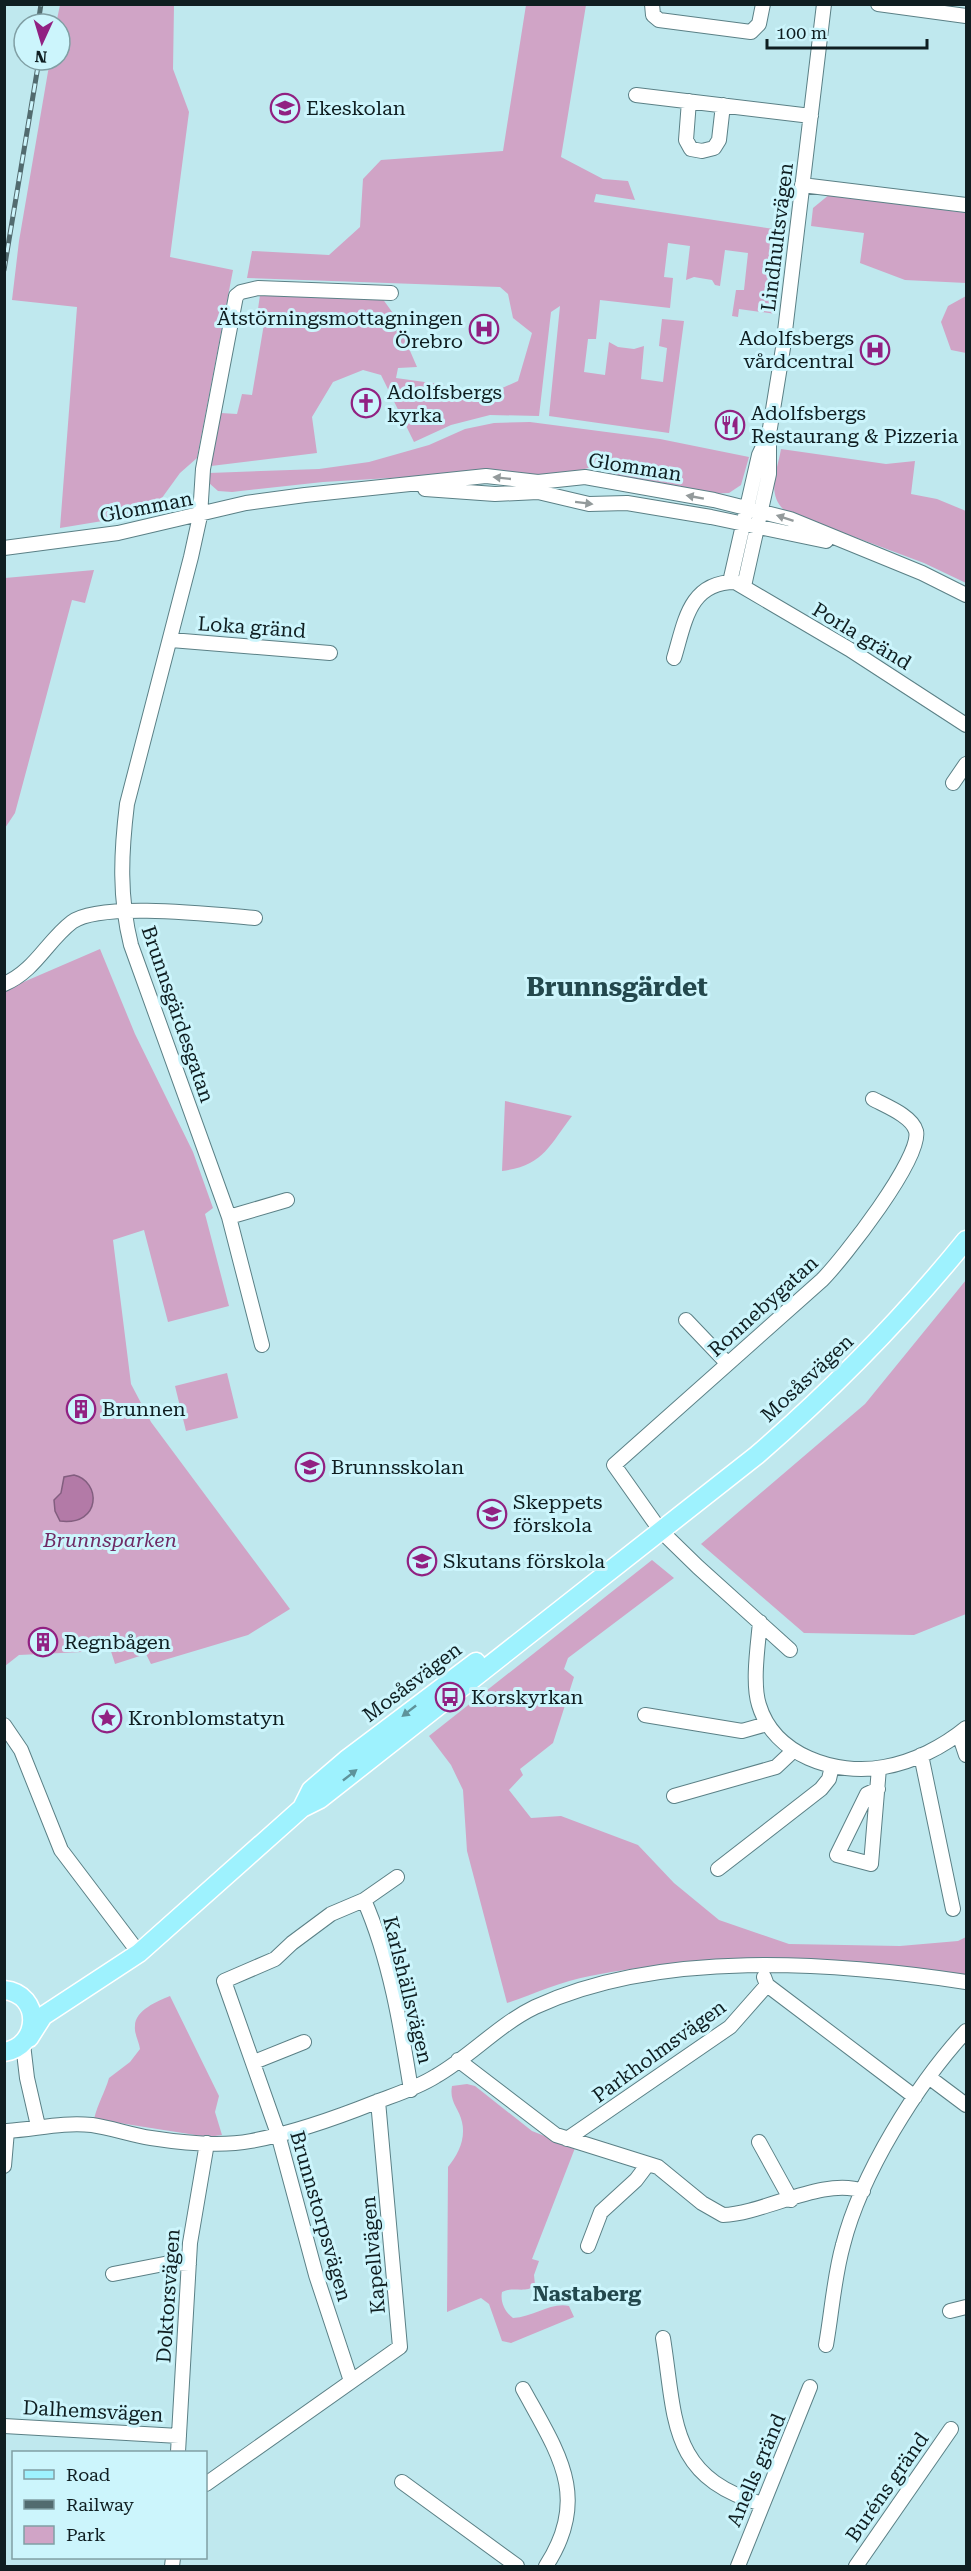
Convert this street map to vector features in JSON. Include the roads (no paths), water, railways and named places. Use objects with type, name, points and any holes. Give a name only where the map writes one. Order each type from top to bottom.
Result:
[{"type":"main road","name":"Mosåsvägen","points":[[26,2041],[43,2016],[139,1953],[302,1808],[320,1799],[757,1455],[874,1346],[929,1286],[966,1239]]},
{"type":"main road","name":"Mosåsvägen","points":[[13,1991],[42,2000],[68,1991],[85,1989]]},
{"type":"main road","points":[[4,2052],[15,2050],[26,2041],[33,2015],[13,1991]]},
{"type":"street","points":[[652,4],[653,15],[659,20],[751,32],[759,24],[763,4]]},
{"type":"street","name":"Lindhultsvägen","points":[[736,583],[758,528],[769,474],[769,434],[783,348],[825,4]]},
{"type":"street","points":[[878,4],[966,16]]},
{"type":"street","points":[[636,95],[811,116]]},
{"type":"street","points":[[689,101],[686,140],[691,148],[702,151],[714,148],[718,140],[723,105]]},
{"type":"street","points":[[802,185],[966,205]]},
{"type":"street","name":"Brunnsgärdesgatan","points":[[262,1345],[229,1217],[130,945],[123,912],[120,865],[127,804],[171,640],[200,516],[205,459],[236,296],[241,292],[258,288],[391,293]]},
{"type":"street","name":"Lindhultsvägen","points":[[736,583],[747,507],[759,454],[769,434]]},
{"type":"street","name":"Glomman","points":[[4,548],[86,539],[258,502],[355,490],[402,487],[486,476],[538,482],[585,477],[747,507],[790,519],[922,573],[966,595]]},
{"type":"street","name":"Glomman","points":[[402,487],[495,494],[538,492],[554,494],[580,503],[627,503],[855,547]]},
{"type":"street","points":[[674,658],[692,602],[705,589],[721,582],[736,583]]},
{"type":"street","name":"Porla gränd","points":[[736,583],[849,649],[966,725]]},
{"type":"street","name":"Loka gränd","points":[[171,640],[330,653]]},
{"type":"street","points":[[953,783],[966,764]]},
{"type":"street","points":[[4,984],[26,972],[70,923],[81,916],[96,913],[158,911],[255,918]]},
{"type":"street","name":"Ronnebygatan","points":[[660,1530],[614,1465],[842,1260],[881,1205],[914,1150],[918,1138],[916,1128],[908,1120],[873,1099]]},
{"type":"street","points":[[229,1217],[287,1200]]},
{"type":"street","points":[[686,1320],[727,1364]]},
{"type":"street","points":[[660,1530],[790,1650]]},
{"type":"street","points":[[760,1622],[757,1697],[767,1724],[793,1751],[832,1766],[879,1768],[921,1755],[963,1731],[966,1755]]},
{"type":"street","points":[[645,1716],[742,1731],[767,1724]]},
{"type":"street","points":[[4,1725],[21,1750],[62,1850],[139,1953]]},
{"type":"street","points":[[674,1796],[776,1767],[793,1751]]},
{"type":"street","points":[[921,1755],[952,1909]]},
{"type":"street","points":[[718,1869],[821,1789],[829,1779],[832,1766]]},
{"type":"street","points":[[878,1789],[867,1794],[837,1856],[871,1864],[878,1789],[879,1768]]},
{"type":"street","name":"Karlshällsvägen","points":[[224,1981],[275,1959],[292,1943],[331,1914],[364,1900],[397,1877]]},
{"type":"street","name":"Karlshällsvägen","points":[[364,1900],[373,1920],[392,1994],[411,2090]]},
{"type":"street","points":[[761,1966],[767,1986],[915,2097]]},
{"type":"street","points":[[4,2166],[8,2131],[38,2126],[70,2124],[94,2126],[150,2138],[207,2143],[239,2143],[278,2134],[411,2090],[438,2075],[516,2017],[577,1991],[657,1974],[761,1966],[859,1969],[966,1982]]},
{"type":"street","name":"Brunnstorpsvägen","points":[[224,1981],[278,2134],[316,2275],[351,2381]]},
{"type":"street","name":"Parkholmsvägen","points":[[567,2139],[730,2027],[767,1986]]},
{"type":"street","points":[[826,2345],[842,2250],[863,2191],[887,2143],[915,2097],[943,2057],[966,2031]]},
{"type":"street","points":[[26,2041],[27,2078],[38,2126]]},
{"type":"street","points":[[254,2062],[304,2042]]},
{"type":"street","points":[[4,2052],[27,2078]]},
{"type":"street","points":[[458,2060],[546,2129],[567,2139],[648,2164],[668,2174],[702,2203],[723,2215],[844,2187],[863,2191]]},
{"type":"street","points":[[930,2078],[966,2105]]},
{"type":"street","name":"Kapellvägen","points":[[351,2381],[400,2347],[378,2101]]},
{"type":"street","points":[[759,2142],[791,2200]]},
{"type":"street","name":"Doktorsvägen","points":[[178,2451],[190,2243],[207,2143]]},
{"type":"street","points":[[588,2246],[597,2217],[636,2180],[648,2164]]},
{"type":"street","points":[[113,2274],[169,2263],[189,2264]]},
{"type":"street","points":[[950,2311],[966,2307]]},
{"type":"street","points":[[663,2338],[673,2416],[684,2448],[710,2479],[739,2496],[762,2504]]},
{"type":"street","points":[[207,2483],[351,2381]]},
{"type":"street","name":"Anells gränd","points":[[738,2566],[810,2387]]},
{"type":"street","points":[[523,2389],[557,2451],[568,2485],[569,2508],[566,2523],[561,2541],[546,2566]]},
{"type":"street","name":"Dalhemsvägen","points":[[4,2426],[179,2436]]},
{"type":"street","name":"Buréns gränd","points":[[856,2566],[951,2429]]},
{"type":"street","points":[[402,2482],[517,2566]]},
{"type":"railway","points":[[40,12],[41,4]]},
{"type":"railway","points":[[4,270],[37,72]]},
{"type":"place","name":"Ekeskolan","points":[[285,108]]},
{"type":"place","name":"Ätstörningsmottagningen Örebro","points":[[484,329]]},
{"type":"place","name":"Adolfsbergs vårdcentral","points":[[875,350]]},
{"type":"place","name":"Adolfsbergs kyrka","points":[[366,403]]},
{"type":"place","name":"Adolfsbergs Restaurang & Pizzeria","points":[[730,425]]},
{"type":"place","name":"Brunnen","points":[[81,1409]]},
{"type":"place","name":"Brunnsskolan","points":[[310,1467]]},
{"type":"place","name":"Skeppets förskola","points":[[492,1514]]},
{"type":"place","name":"Skutans förskola","points":[[422,1561]]},
{"type":"place","name":"Regnbågen","points":[[43,1642]]},
{"type":"place","name":"Korskyrkan","points":[[450,1697]]},
{"type":"place","name":"Kronblomstatyn","points":[[107,1718]]},
{"type":"district","name":"Brunnsgärdet","points":[[617,987]]},
{"type":"district","name":"Nastaberg","points":[[587,2294]]},
{"type":"park label","name":"Brunnsparken","points":[[110,1540]]}]
